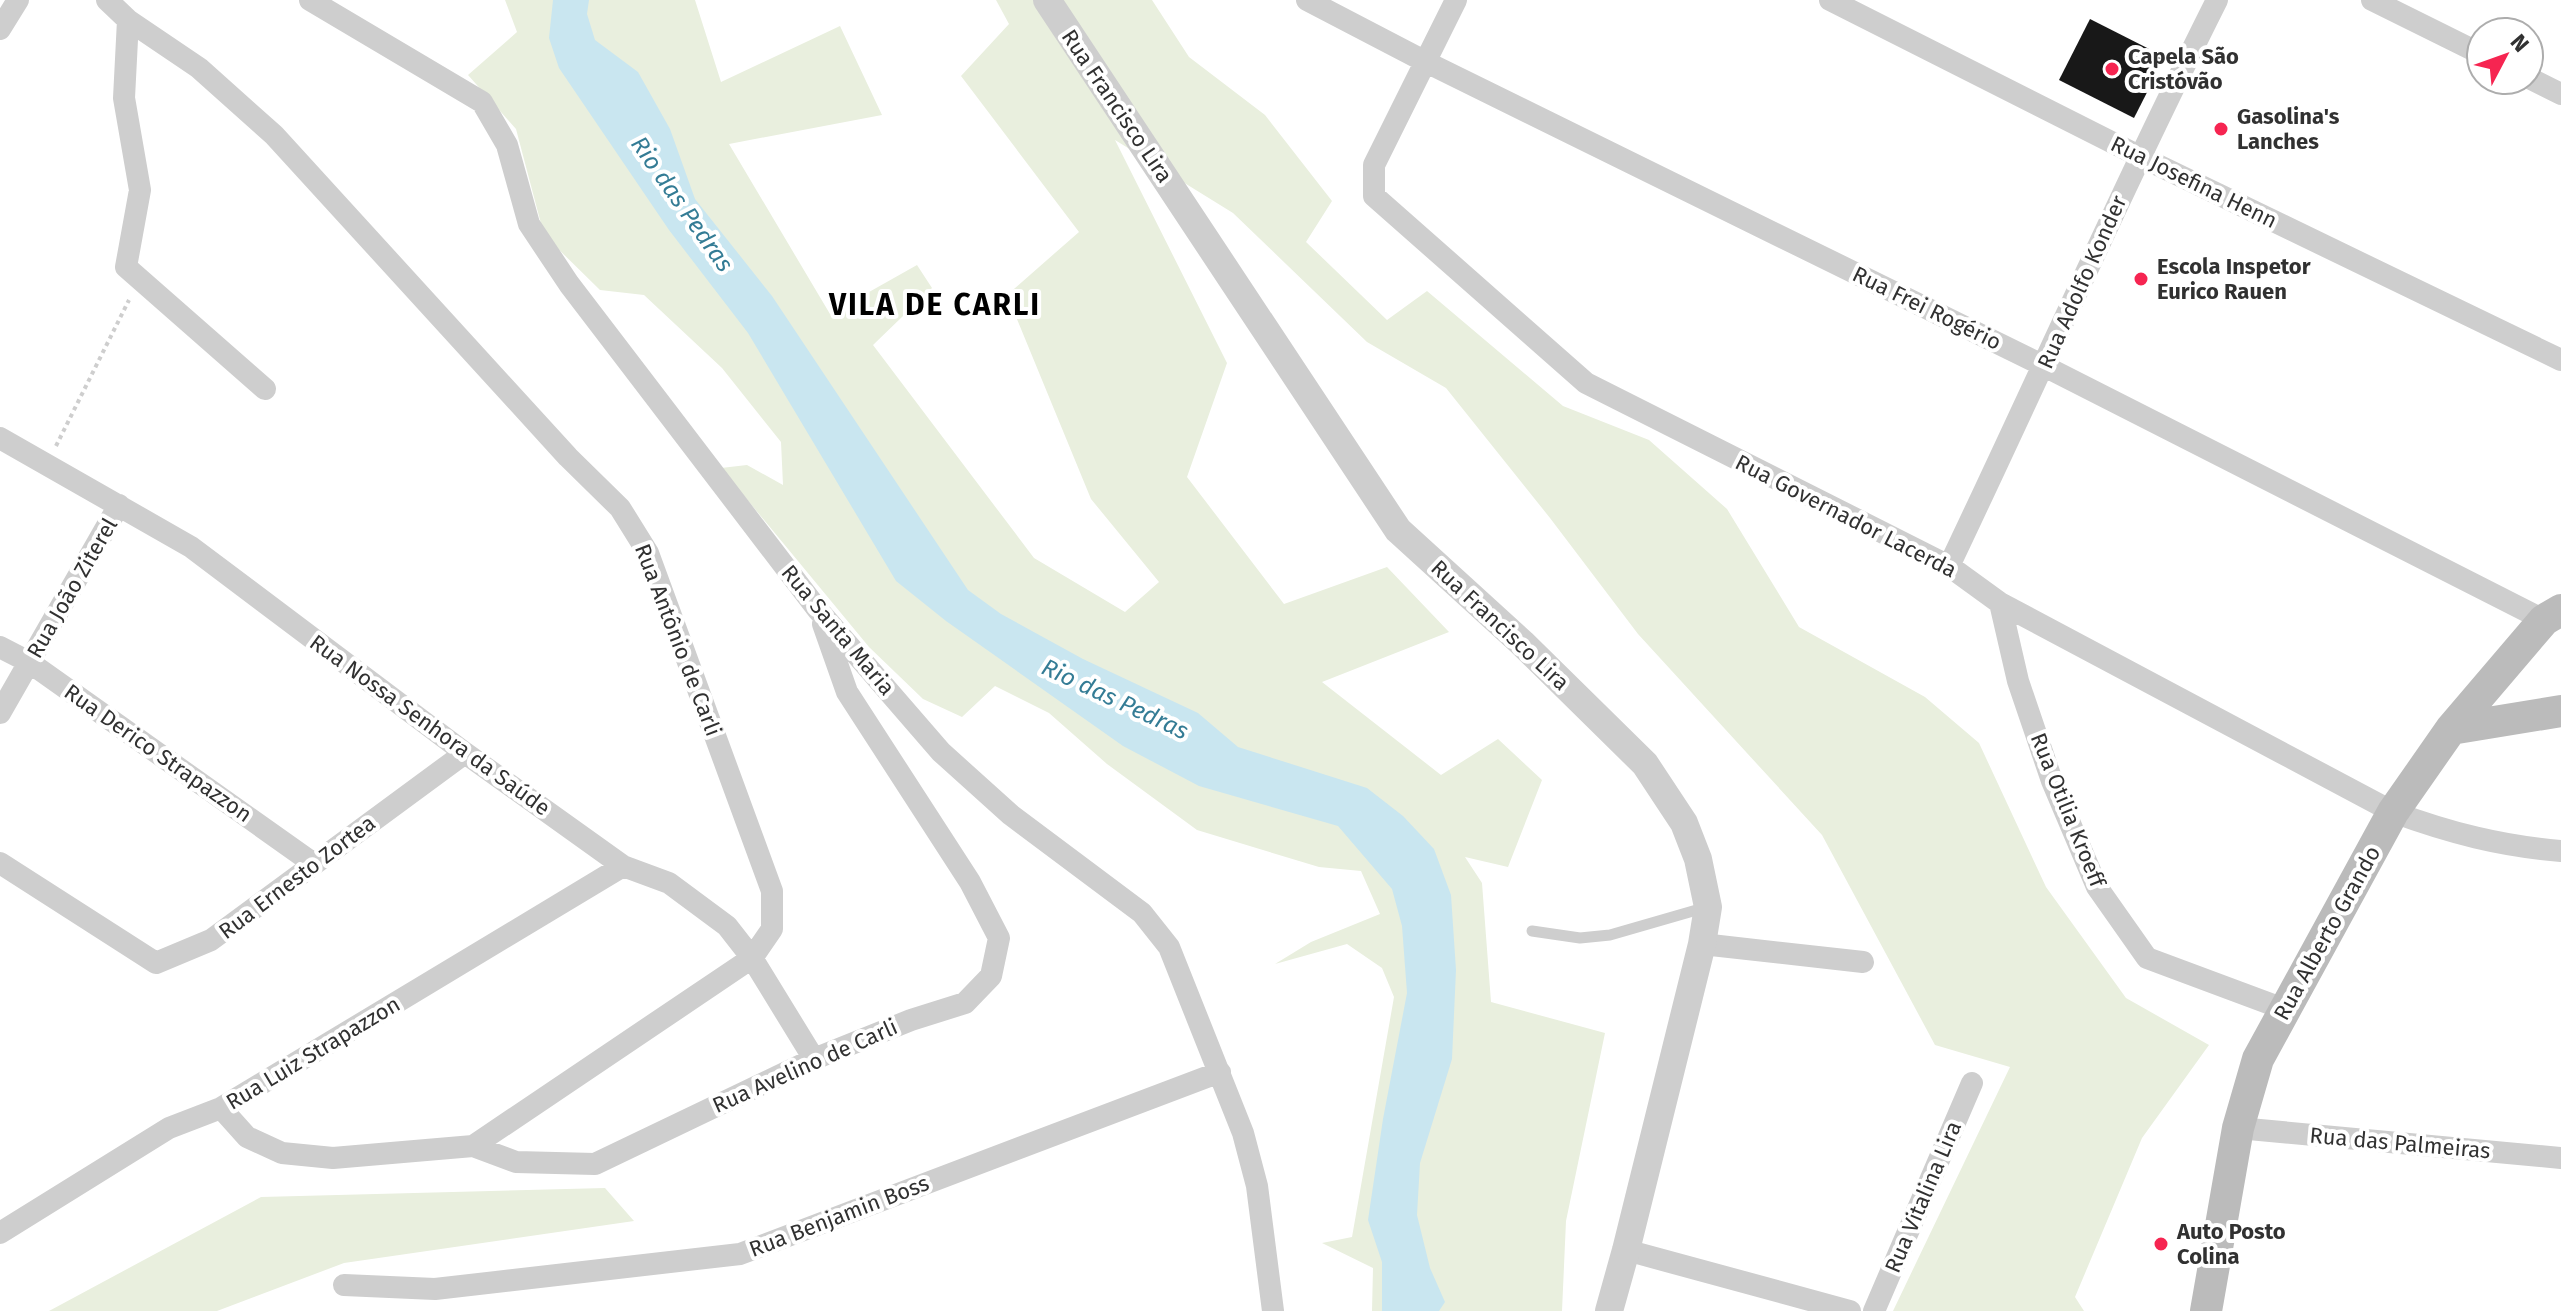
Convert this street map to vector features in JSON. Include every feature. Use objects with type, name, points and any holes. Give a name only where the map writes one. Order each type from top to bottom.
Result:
[{"type":"main road","name":"Rua Alberto Grando","points":[[2206,1311],[2238,1128],[2258,1059],[2393,812],[2451,729],[2552,615]]},
{"type":"main road","points":[[2451,729],[2561,711]]},
{"type":"street","points":[[0,29],[18,0]]},
{"type":"street","name":"Rua Antônio de Carli","points":[[107,0],[128,20],[199,68],[274,135],[568,457],[620,508],[648,553],[772,891],[772,929],[752,958],[473,1146]]},
{"type":"street","name":"Rua Santa Maria","points":[[310,0],[482,102],[507,145],[529,224],[578,296],[818,610],[941,752],[1011,815],[1142,913],[1169,947],[1243,1133],[1257,1186],[1273,1311]]},
{"type":"street","name":"Rua Francisco Lira","points":[[1047,0],[1398,530],[1522,643],[1645,764],[1684,823],[1698,859],[1708,907],[1702,944],[1609,1311]]},
{"type":"street","name":"Rua Frei Rogério","points":[[1307,0],[1426,62],[2552,615]]},
{"type":"street","points":[[1426,62],[1456,0]]},
{"type":"street","name":"Rua Josefina Henn","points":[[1830,0],[2139,156],[2561,360]]},
{"type":"street","name":"Rua Adolfo Konder","points":[[1949,566],[2139,156],[2217,0]]},
{"type":"street","points":[[2372,0],[2465,46]]},
{"type":"street","points":[[128,20],[124,98],[140,190],[126,267],[265,389]]},
{"type":"street","name":"Rua Governador Lacerda","points":[[1426,62],[1374,165],[1374,196],[1586,383],[1949,566],[2000,603],[2393,812],[2443,831],[2516,848],[2561,851]]},
{"type":"street","name":"Rua Nossa Senhora da Saúde","points":[[0,438],[191,547],[465,753],[623,866],[669,883],[727,926],[752,958],[814,1059]]},
{"type":"street","name":"Rua João Ziterel","points":[[0,713],[119,505]]},
{"type":"street","name":"Rua Otilia Kroeff","points":[[2000,603],[2018,681],[2052,781],[2105,899],[2147,958],[2284,1009]]},
{"type":"street","name":"Rua Avelino de Carli","points":[[221,1108],[247,1137],[282,1153],[333,1158],[473,1146],[516,1162],[595,1164],[814,1059],[911,1020],[965,1003],[991,976],[999,938],[970,882],[847,692],[818,610]]},
{"type":"street","name":"Rua Derico Strapazzon","points":[[0,647],[29,662],[314,864]]},
{"type":"street","name":"Rua Ernesto Zortea","points":[[0,863],[156,963],[211,940],[465,753]]},
{"type":"street","name":"Rua Luiz Strapazzon","points":[[0,1233],[169,1128],[221,1108],[623,866]]},
{"type":"street","points":[[1702,944],[1863,962]]},
{"type":"street","name":"Rua Benjamin Boss","points":[[344,1285],[435,1289],[740,1254],[1220,1072]]},
{"type":"street","name":"Rua Vitalina Lira","points":[[1874,1311],[1972,1083]]},
{"type":"street","name":"Rua das Palmeiras","points":[[2238,1128],[2561,1158]]},
{"type":"street","points":[[1626,1250],[1850,1311]]},
{"type":"lane","points":[[1532,931],[1580,938],[1610,935],[1708,907]]},
{"type":"path","points":[[46,466],[139,280]]},
{"type":"green space","points":[[505,0],[695,0],[721,82],[840,26],[882,115],[729,144],[830,314],[917,265],[932,288],[873,345],[1034,558],[1125,612],[1159,582],[1091,499],[1007,295],[1079,232],[961,76],[1009,24],[996,0],[1152,0],[1189,57],[1265,115],[1332,201],[1306,242],[1387,320],[1427,291],[1563,406],[1649,440],[1727,509],[1799,627],[1925,697],[1979,743],[2046,887],[2126,998],[2209,1045],[2142,1138],[2075,1297],[2084,1311],[1893,1311],[2010,1067],[1935,1045],[1822,835],[1638,634],[1446,388],[1367,342],[1233,213],[1115,140],[1227,363],[1187,477],[1284,604],[1387,567],[1449,632],[1322,682],[1441,775],[1498,739],[1542,780],[1508,867],[1465,857],[1482,883],[1491,1002],[1605,1033],[1566,1221],[1562,1311],[1372,1311],[1373,1268],[1322,1243],[1352,1237],[1394,997],[1382,968],[1347,944],[1275,964],[1311,942],[1380,914],[1361,871],[1319,867],[1197,830],[1107,764],[1049,713],[995,686],[962,717],[923,699],[869,647],[721,468],[747,465],[783,485],[781,442],[722,368],[644,295],[600,290],[544,235],[516,129],[468,75],[517,32]]},
{"type":"green space","points":[[605,1188],[634,1221],[344,1263],[217,1311],[49,1311],[261,1197]]},
{"type":"water","name":"Rio das Pedras","points":[[553,0],[589,0],[587,14],[595,40],[638,72],[670,129],[695,199],[772,296],[968,590],[1001,614],[1083,659],[1198,713],[1238,747],[1367,788],[1403,816],[1434,849],[1451,895],[1456,970],[1452,1059],[1420,1163],[1417,1215],[1430,1268],[1445,1302],[1439,1311],[1382,1311],[1382,1262],[1368,1220],[1407,993],[1402,926],[1392,889],[1338,826],[1199,786],[1123,746],[946,621],[896,581],[748,333],[669,230],[559,68],[549,38]]},
{"type":"building","name":"Capela São Cristóvão","points":[[2090,19],[2165,57],[2134,118],[2059,80]]},
{"type":"place","name":"Capela São Cristóvão","points":[[2112,69]]},
{"type":"place","name":"Gasolina's Lanches","points":[[2221,129]]},
{"type":"place","name":"Escola Inspetor Eurico Rauen","points":[[2141,279]]},
{"type":"place","name":"Auto Posto Colina","points":[[2161,1244]]},
{"type":"district","name":"VILA DE CARLI","points":[[935,305]]}]
